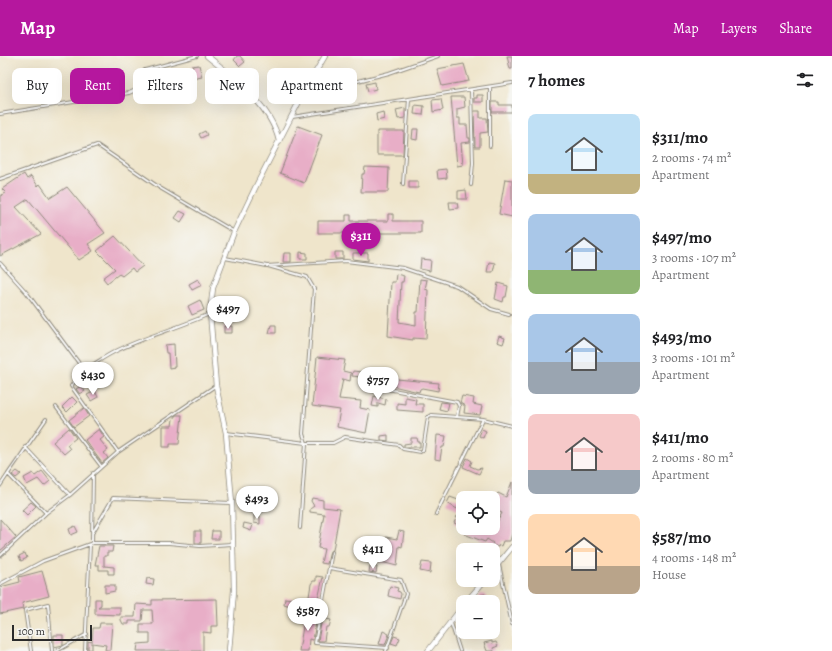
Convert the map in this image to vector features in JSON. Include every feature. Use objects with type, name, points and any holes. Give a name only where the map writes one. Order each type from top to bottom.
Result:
[{"type":"street","points":[[207,56],[228,72],[258,103],[276,129],[279,141]]},
{"type":"street","points":[[318,68],[325,56]]},
{"type":"street","points":[[229,651],[234,590],[232,503],[226,433],[216,386],[210,313],[214,288],[234,232],[298,104]]},
{"type":"street","points":[[500,562],[512,547]]},
{"type":"street","points":[[472,595],[479,587]]},
{"type":"street","points":[[428,651],[456,615]]},
{"type":"lane","points":[[0,114],[129,93],[145,86],[141,74],[144,70],[197,56]]},
{"type":"lane","points":[[357,81],[388,73],[438,56]]},
{"type":"lane","points":[[292,117],[512,83]]},
{"type":"lane","points":[[490,87],[490,146]]},
{"type":"lane","points":[[471,90],[473,163],[471,185]]},
{"type":"lane","points":[[403,184],[409,100]]},
{"type":"lane","points":[[0,179],[97,145],[160,188],[234,232]]},
{"type":"lane","points":[[225,258],[267,266],[307,277],[314,289],[303,434],[306,443],[300,528]]},
{"type":"lane","points":[[267,266],[346,261],[403,268],[457,286],[491,309],[509,314]]},
{"type":"lane","points":[[0,263],[27,293],[84,370]]},
{"type":"lane","points":[[118,452],[71,386],[84,370],[100,362],[115,351],[191,322],[210,313]]},
{"type":"lane","points":[[0,556],[46,513],[70,495],[100,466],[118,452],[216,386]]},
{"type":"lane","points":[[382,388],[457,402],[459,406],[457,417]]},
{"type":"lane","points":[[56,407],[100,466]]},
{"type":"lane","points":[[226,433],[306,443],[333,443],[346,437],[399,445],[403,449],[420,452],[423,450],[428,417],[431,415],[483,419],[512,426]]},
{"type":"lane","points":[[0,486],[25,447],[46,419]]},
{"type":"lane","points":[[436,514],[483,419]]},
{"type":"lane","points":[[25,447],[70,495]]},
{"type":"lane","points":[[85,651],[92,533],[93,473]]},
{"type":"lane","points":[[8,474],[46,513]]},
{"type":"lane","points":[[92,533],[113,498],[232,503]]},
{"type":"lane","points":[[0,584],[44,561],[91,543],[169,543],[200,546],[232,544]]},
{"type":"lane","points":[[329,568],[335,567],[401,580],[406,594],[387,650],[315,643],[329,568],[332,552]]},
{"type":"lane","points":[[500,568],[512,624]]},
{"type":"lane","points":[[30,651],[25,610],[48,604],[52,651]]},
{"type":"lane","points":[[451,622],[460,651]]},
{"type":"lane","points":[[57,651],[87,634]]},
{"type":"building","points":[[237,56],[240,56],[245,62],[240,66],[234,60]]},
{"type":"building","points":[[507,56],[512,56],[512,69],[510,69]]},
{"type":"building","points":[[464,64],[469,81],[442,86],[437,69]]},
{"type":"building","points":[[199,65],[202,77],[197,78],[197,68],[193,68],[192,66]]},
{"type":"building","points":[[375,82],[376,89],[368,91],[366,84]]},
{"type":"building","points":[[477,95],[483,95],[483,102],[474,102],[474,98],[477,98]]},
{"type":"building","points":[[451,97],[464,97],[465,107],[457,109],[457,118],[460,118],[460,125],[467,125],[468,138],[470,138],[470,142],[461,143],[463,165],[457,166]]},
{"type":"building","points":[[441,99],[443,110],[433,112],[432,100]]},
{"type":"building","points":[[492,102],[499,102],[499,105],[512,105],[512,112],[492,112]]},
{"type":"building","points":[[415,105],[424,106],[423,115],[414,114]]},
{"type":"building","points":[[405,108],[405,118],[398,119],[396,110]]},
{"type":"building","points":[[474,111],[480,111],[480,118],[487,118],[488,132],[480,133],[480,147],[475,147]]},
{"type":"building","points":[[383,112],[384,119],[377,121],[376,114]]},
{"type":"building","points":[[298,126],[322,135],[304,183],[280,173]]},
{"type":"building","points":[[413,129],[418,129],[417,140],[412,139]]},
{"type":"building","points":[[205,131],[207,135],[201,138],[199,134]]},
{"type":"building","points":[[377,131],[404,131],[403,155],[377,155]]},
{"type":"building","points":[[365,167],[389,168],[388,192],[361,192],[362,174],[364,174]]},
{"type":"building","points":[[446,169],[447,178],[438,179],[437,170]]},
{"type":"building","points":[[24,174],[27,179],[31,176],[38,186],[40,184],[50,198],[67,187],[105,233],[88,244],[93,251],[79,260],[28,199],[16,207],[41,234],[0,256],[0,196],[6,193],[2,189]]},
{"type":"building","points":[[505,179],[512,180],[512,217],[499,214]]},
{"type":"building","points":[[409,181],[418,181],[418,188],[409,188]]},
{"type":"building","points":[[466,190],[467,199],[458,199],[458,191]]},
{"type":"building","points":[[449,202],[457,202],[458,208],[450,209]]},
{"type":"building","points":[[180,211],[186,214],[181,222],[175,218]]},
{"type":"building","points":[[388,214],[393,214],[393,221],[421,221],[421,233],[318,233],[318,221],[346,221],[346,215],[351,215],[351,221],[388,221]]},
{"type":"building","points":[[115,236],[143,266],[135,272],[132,268],[122,276],[119,274],[107,283],[103,278],[115,269],[97,251]]},
{"type":"building","points":[[300,252],[307,253],[307,259],[300,259]]},
{"type":"building","points":[[335,252],[343,252],[343,259],[335,259]]},
{"type":"building","points":[[284,253],[291,253],[291,262],[283,262]]},
{"type":"building","points":[[353,253],[368,253],[368,261],[353,259]]},
{"type":"building","points":[[421,259],[431,260],[430,271],[420,269]]},
{"type":"building","points":[[489,262],[495,263],[493,272],[487,272]]},
{"type":"building","points":[[396,274],[404,276],[403,282],[401,282],[399,322],[416,325],[420,279],[427,280],[425,289],[428,290],[426,339],[413,338],[413,340],[388,336],[391,282],[395,282]]},
{"type":"building","points":[[198,279],[202,285],[192,290],[189,284]]},
{"type":"building","points":[[498,283],[508,286],[506,297],[504,297],[503,302],[495,299]]},
{"type":"building","points":[[200,300],[204,310],[192,315],[188,306]]},
{"type":"building","points":[[271,325],[276,325],[276,333],[269,333]]},
{"type":"building","points":[[224,326],[232,326],[232,333],[224,333]]},
{"type":"building","points":[[499,336],[505,338],[503,344],[497,342]]},
{"type":"building","points":[[174,344],[175,367],[169,368],[168,353],[166,353],[165,345]]},
{"type":"building","points":[[317,357],[345,360],[343,371],[351,373],[350,381],[343,379],[339,399],[361,401],[360,408],[370,410],[366,433],[337,427],[340,410],[312,406]]},
{"type":"building","points":[[353,371],[362,372],[361,377],[352,376]]},
{"type":"building","points":[[376,374],[397,379],[439,383],[438,391],[422,388],[419,392],[375,382]]},
{"type":"building","points":[[81,386],[85,391],[80,394],[76,389]]},
{"type":"building","points":[[95,391],[98,397],[91,401],[87,395]]},
{"type":"building","points":[[374,396],[386,399],[385,405],[378,403],[378,407],[372,406]]},
{"type":"building","points":[[462,396],[474,398],[473,404],[482,406],[480,415],[464,413],[465,406],[460,403]]},
{"type":"building","points":[[72,397],[77,402],[67,412],[62,407]]},
{"type":"building","points":[[405,397],[416,399],[415,404],[423,404],[423,412],[397,410],[397,403],[405,404]]},
{"type":"building","points":[[441,402],[449,403],[447,411],[439,409]]},
{"type":"building","points":[[84,408],[89,416],[74,427],[69,420]]},
{"type":"building","points":[[176,415],[182,415],[179,444],[170,444],[170,447],[163,447],[163,426],[172,426],[173,419]]},
{"type":"building","points":[[69,428],[76,438],[67,445],[70,449],[64,454],[53,442]]},
{"type":"building","points":[[99,429],[104,437],[100,440],[108,450],[104,453],[108,458],[102,463],[85,440]]},
{"type":"building","points":[[482,429],[486,431],[483,438],[479,436]]},
{"type":"building","points":[[388,435],[388,441],[381,440],[381,436]]},
{"type":"building","points":[[437,435],[446,436],[444,447],[442,447],[440,460],[435,459]]},
{"type":"building","points":[[411,438],[417,438],[418,442],[420,442],[420,447],[404,447],[404,444],[411,443]]},
{"type":"building","points":[[467,458],[472,461],[470,466],[477,469],[482,468],[479,474],[463,467]]},
{"type":"building","points":[[17,471],[21,474],[16,478],[12,475]]},
{"type":"building","points":[[42,471],[50,481],[44,486],[38,479],[27,485],[24,478],[33,473],[35,476]]},
{"type":"building","points":[[512,482],[512,533],[510,541],[503,541],[501,546],[500,543],[493,543],[487,539],[485,542],[467,535],[500,535],[500,517],[502,513],[500,512],[500,494],[506,497]]},
{"type":"building","points":[[450,497],[456,499],[456,508],[447,503]]},
{"type":"building","points":[[312,498],[323,500],[323,507],[340,509],[333,550],[330,551],[327,564],[321,563],[324,549],[318,548],[324,514],[310,512],[310,509],[314,506],[311,501]]},
{"type":"building","points":[[31,502],[36,506],[27,515],[22,510]]},
{"type":"building","points":[[254,515],[260,516],[260,524],[254,523]]},
{"type":"building","points":[[0,519],[16,537],[0,551]]},
{"type":"building","points":[[244,523],[253,525],[251,531],[243,528]]},
{"type":"building","points":[[75,526],[78,532],[71,535],[69,529]]},
{"type":"building","points":[[195,531],[201,531],[201,543],[195,543]]},
{"type":"building","points":[[212,531],[219,531],[219,539],[211,539]]},
{"type":"building","points":[[399,531],[404,532],[402,547],[399,546],[397,566],[381,562],[386,537],[397,539]]},
{"type":"building","points":[[99,546],[113,546],[112,552],[107,552],[107,556],[104,556],[104,566],[114,567],[114,574],[108,574],[108,570],[99,570],[99,565],[95,565]]},
{"type":"building","points":[[25,553],[27,558],[21,561],[19,556]]},
{"type":"building","points":[[422,562],[431,563],[430,573],[420,571]]},
{"type":"building","points":[[370,566],[377,567],[376,573],[369,572]]},
{"type":"building","points":[[42,571],[49,596],[22,603],[23,609],[0,614],[0,587],[20,582],[19,577]]},
{"type":"building","points":[[316,576],[323,577],[317,604],[308,603],[311,584],[313,581],[316,581]]},
{"type":"building","points":[[147,578],[154,579],[153,585],[146,584]]},
{"type":"building","points":[[105,585],[115,585],[115,591],[105,593]]},
{"type":"building","points":[[390,586],[398,588],[397,591],[401,594],[400,599],[388,596]]},
{"type":"building","points":[[285,598],[292,599],[290,606],[284,604]]},
{"type":"building","points":[[95,599],[101,599],[101,605],[98,607],[120,607],[120,615],[95,614]]},
{"type":"building","points":[[217,599],[218,626],[211,626],[211,633],[203,632],[203,651],[137,651],[138,644],[150,643],[150,633],[140,633],[140,624],[153,624],[152,610],[143,610],[142,621],[129,621],[129,624],[123,624],[121,620],[121,617],[135,617],[136,604],[152,605],[152,600]]},
{"type":"building","points":[[305,614],[317,617],[313,640],[309,639],[308,651],[299,651]]},
{"type":"building","points":[[322,618],[331,620],[329,627],[326,627],[324,641],[318,641]]},
{"type":"building","points":[[100,623],[112,623],[110,650],[105,650],[106,645],[92,643],[92,650],[88,649],[88,641],[92,642],[93,628],[99,628]]},
{"type":"building","points":[[383,631],[389,634],[385,645],[379,644]]},
{"type":"building","points":[[54,635],[63,635],[63,645],[54,647]]},
{"type":"building","points":[[394,636],[400,638],[397,645],[391,643]]},
{"type":"building","points":[[492,641],[492,643],[496,642],[498,646],[493,648],[494,651],[487,651],[484,643]]}]
